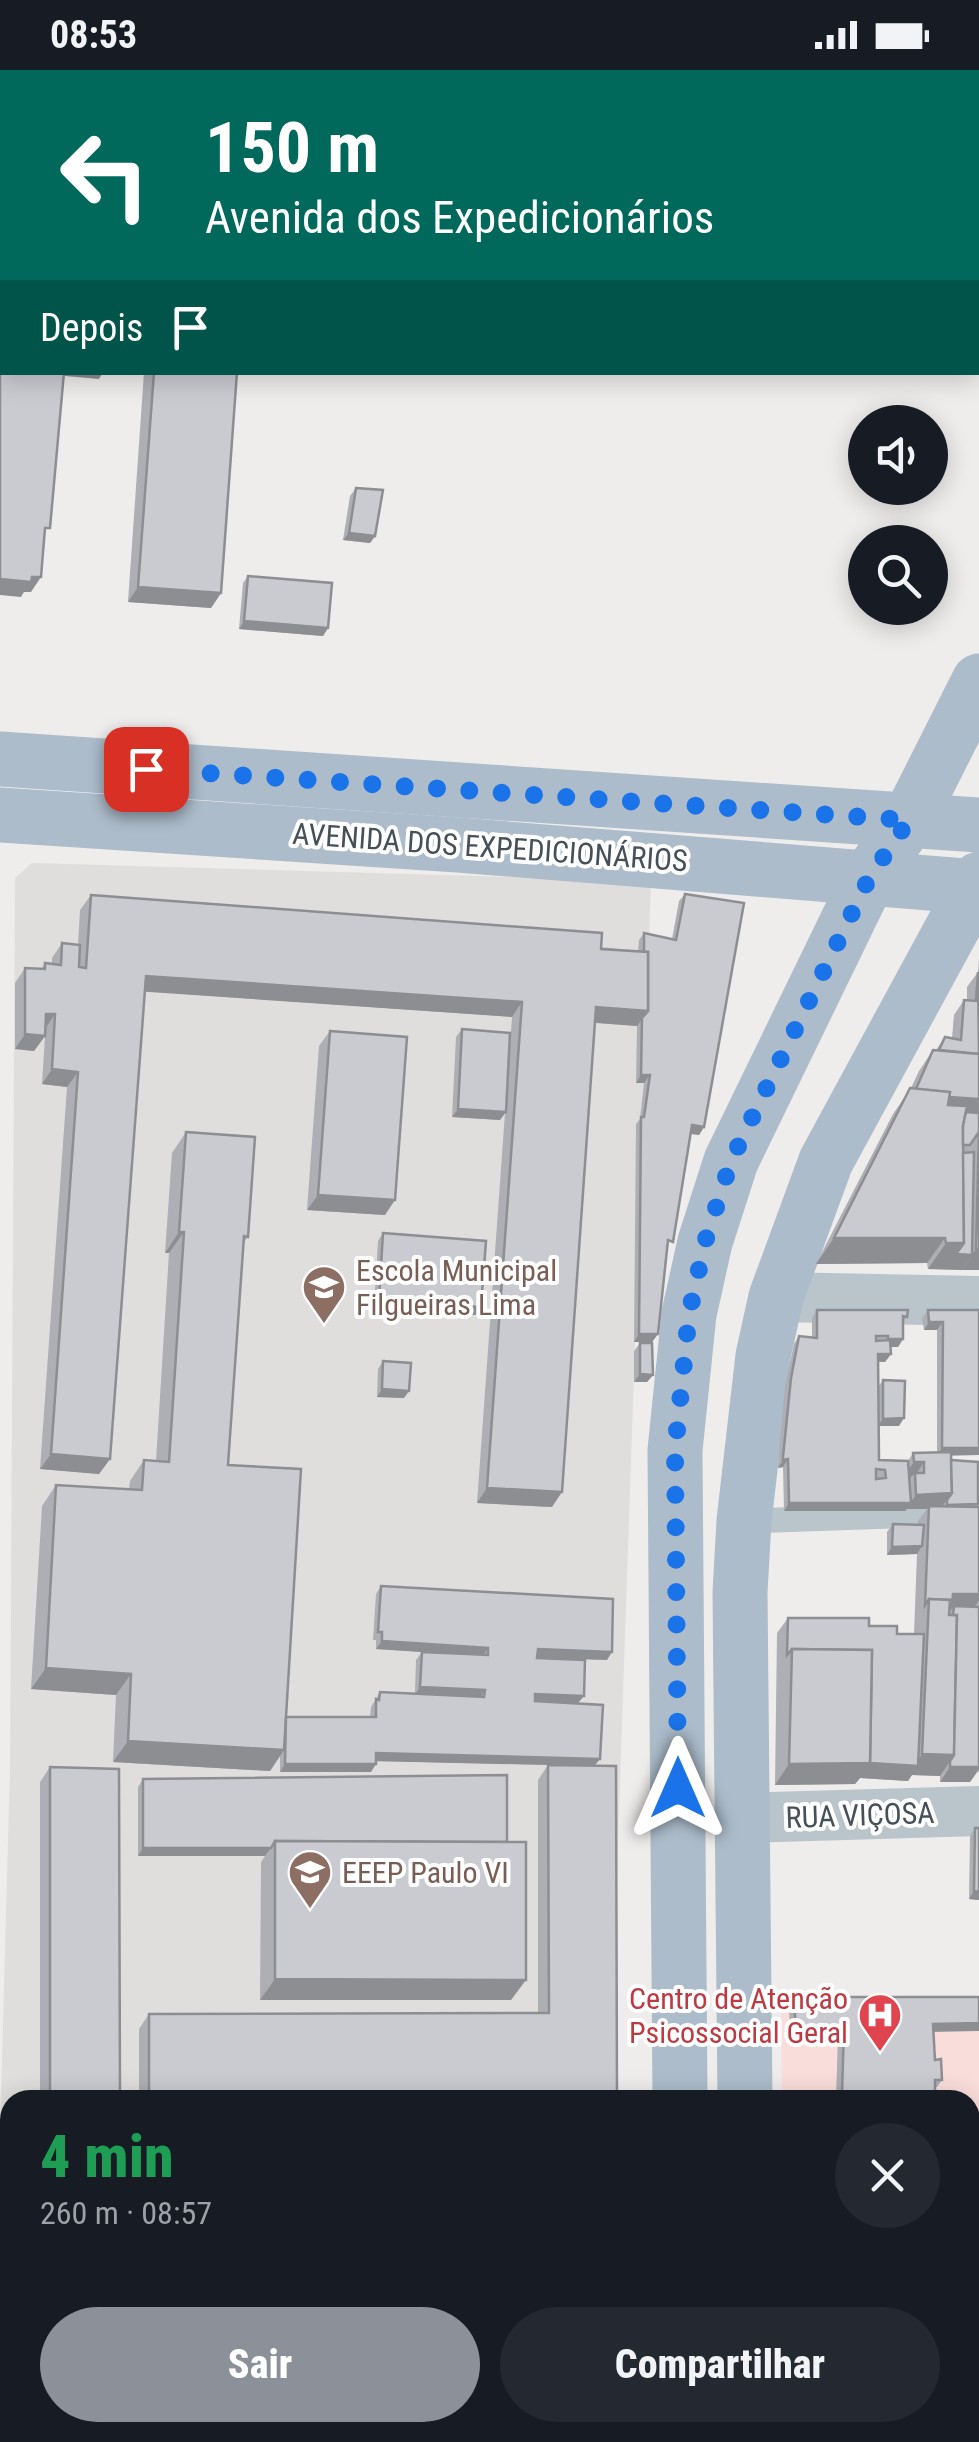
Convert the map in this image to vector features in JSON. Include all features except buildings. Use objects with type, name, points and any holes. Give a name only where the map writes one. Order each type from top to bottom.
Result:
[{"type":"main road","points":[[680,2090],[675,1450],[689,1314],[705,1242],[731,1161],[869,878],[909,820],[979,681]]},
{"type":"main road","name":"AVENIDA DOS EXPEDICIONÁRIOS","points":[[0,759],[979,825]]},
{"type":"main road","name":"AVENIDA DOS EXPEDICIONÁRIOS","points":[[0,815],[292,832],[978,884]]},
{"type":"main road","points":[[745,2090],[740,1592],[763,1356],[776,1296],[826,1161],[978,884]]},
{"type":"street","points":[[776,1296],[979,1301]]},
{"type":"street","name":"RUA VIÇOSA","points":[[741,1818],[979,1811]]},
{"type":"lane","points":[[744,1521],[979,1513]]},
{"type":"shaded area","name":"Escola Municipal Filgueiras Lima","points":[[32,863],[651,881],[609,2090],[1,2090],[10,1769],[15,878]]},
{"type":"shaded area","name":"Centro de Atenção Psicossocial Geral","points":[[781,2006],[979,2007],[979,2090],[782,2090]]},
{"type":"place","name":"Escola Municipal Filgueiras Lima","points":[[324,1325]]},
{"type":"place","name":"EEEP Paulo VI","points":[[310,1910]]},
{"type":"place","name":"Centro de Atenção Psicossocial Geral","points":[[880,2053]]},
{"type":"route","points":[[146,769],[909,820],[869,878],[731,1161],[705,1242],[689,1314],[675,1450],[678,1788]]}]
